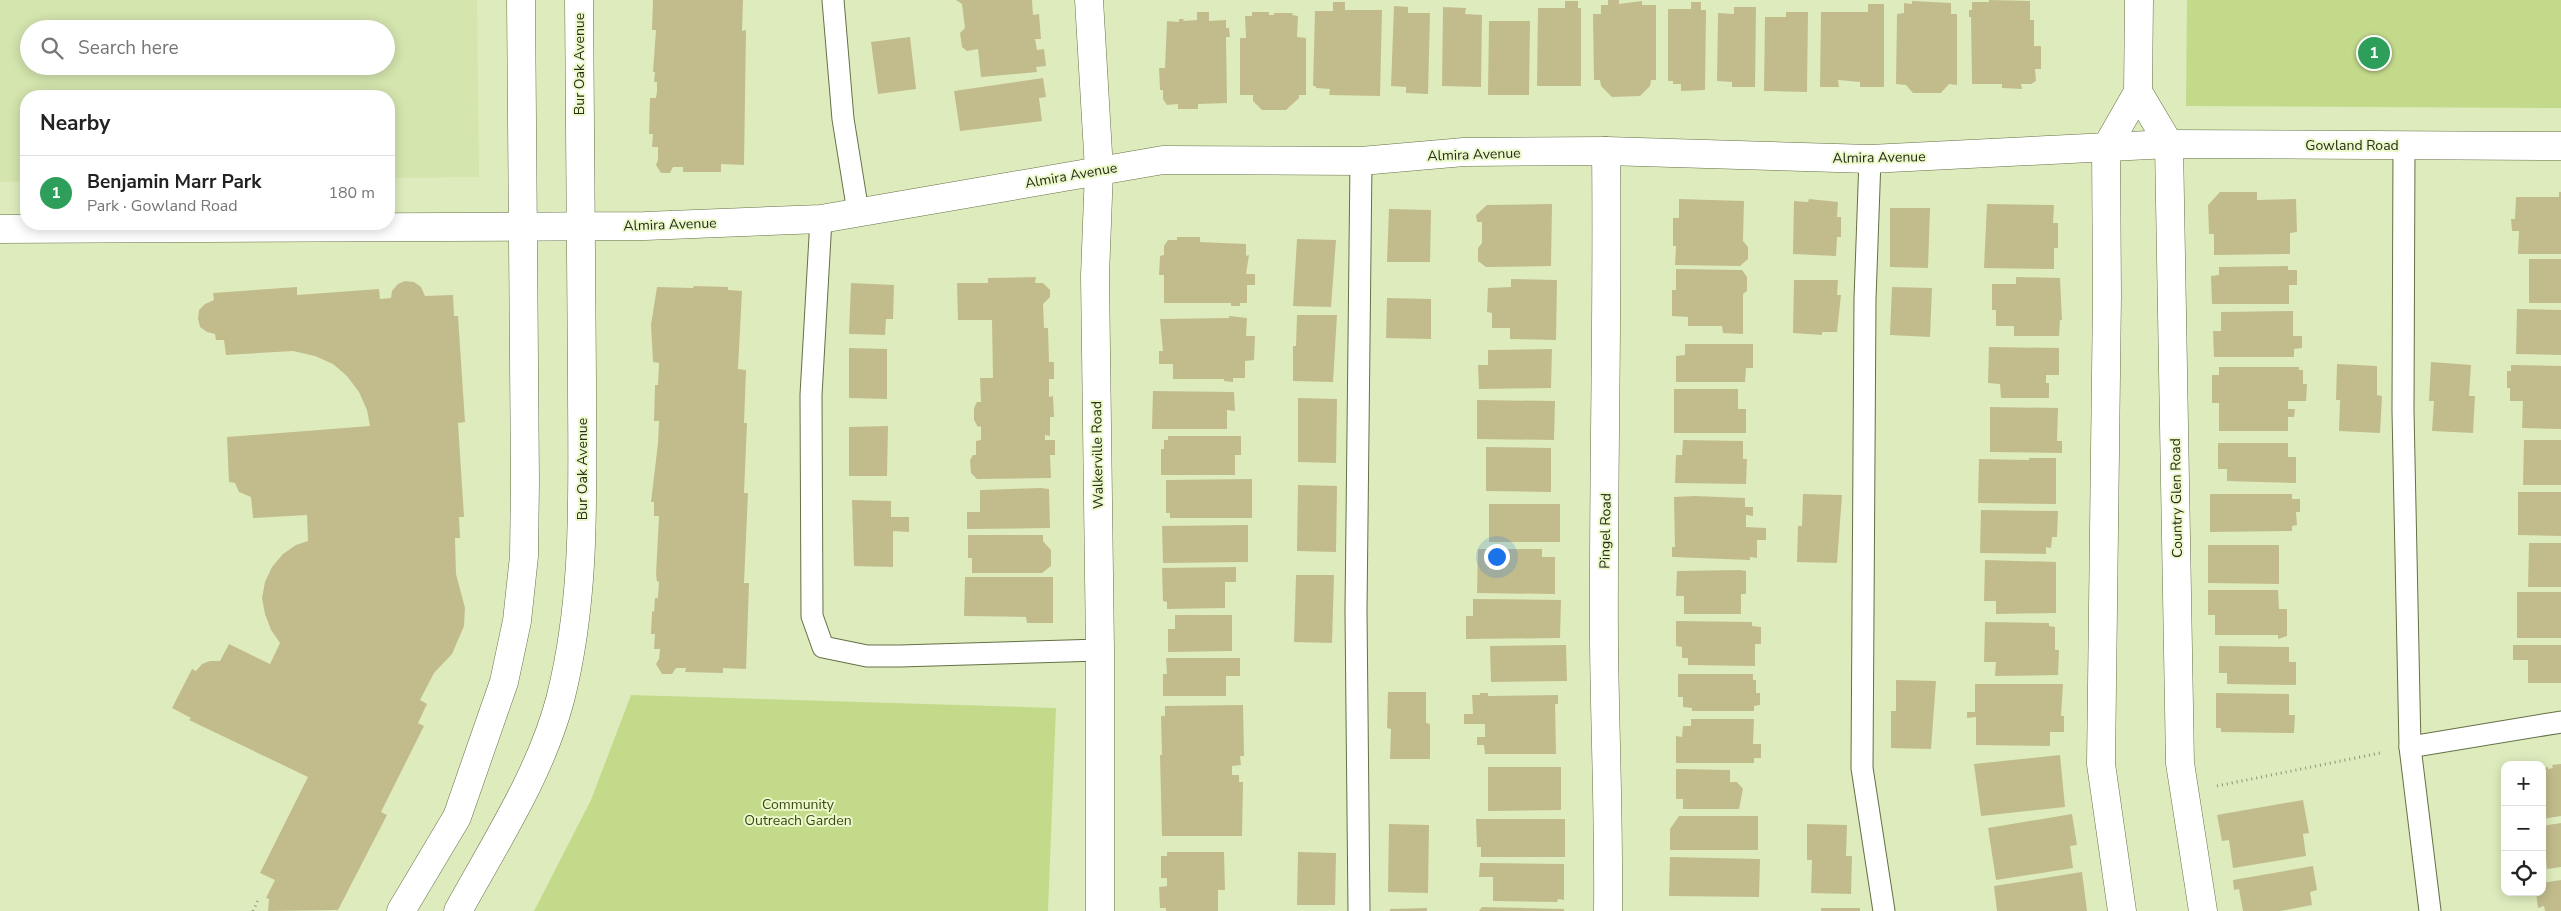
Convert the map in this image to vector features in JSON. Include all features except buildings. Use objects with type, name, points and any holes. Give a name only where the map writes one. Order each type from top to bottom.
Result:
[{"type":"street","points":[[401,911],[457,817],[494,718],[517,621],[524,556],[521,0]]},
{"type":"street","name":"Bur Oak Avenue","points":[[458,911],[538,764],[560,700],[573,641],[581,578],[582,526],[579,0]]},
{"type":"street","name":"Walkerville Road","points":[[1089,0],[1099,170],[1095,276],[1100,650],[1100,911]]},
{"type":"street","points":[[2122,911],[2101,764],[2107,296],[2106,148],[2138,92],[2138,0]]},
{"type":"street","name":"Country Glen Road","points":[[2138,92],[2156,145],[2180,763],[2203,911]]},
{"type":"street","name":"Almira Avenue","points":[[395,227],[581,226],[821,219],[1163,160],[1361,161],[1464,152],[1606,151],[1870,159],[2156,145]]},
{"type":"street","name":"Gowland Road","points":[[2156,145],[2561,146]]},
{"type":"street","name":"Pingel Road","points":[[1606,151],[1607,326],[1604,644],[1608,911]]},
{"type":"street","name":"Almira Avenue","points":[[0,229],[20,229]]},
{"type":"lane","points":[[833,0],[843,119],[858,212]]},
{"type":"lane","points":[[2404,146],[2403,411],[2410,747],[2430,911]]},
{"type":"lane","points":[[1870,159],[1865,299],[1862,768],[1884,911]]},
{"type":"lane","points":[[1359,911],[1356,601],[1361,161]]},
{"type":"lane","points":[[821,219],[811,395],[812,616],[823,647],[867,656],[1100,650]]},
{"type":"lane","points":[[2410,747],[2561,722]]},
{"type":"path","points":[[2209,787],[2410,747]]},
{"type":"path","points":[[253,911],[259,898]]},
{"type":"shaded area","points":[[0,0],[477,0],[479,177],[395,178],[395,90],[20,90],[20,181],[0,182]]},
{"type":"green space","points":[[2187,0],[2561,0],[2561,108],[2186,106]]},
{"type":"green space","name":"Community Outreach Garden","points":[[631,695],[1056,708],[1048,911],[534,911],[591,800]]},
{"type":"place","name":"Benjamin Marr Park","points":[[2374,53]]}]
